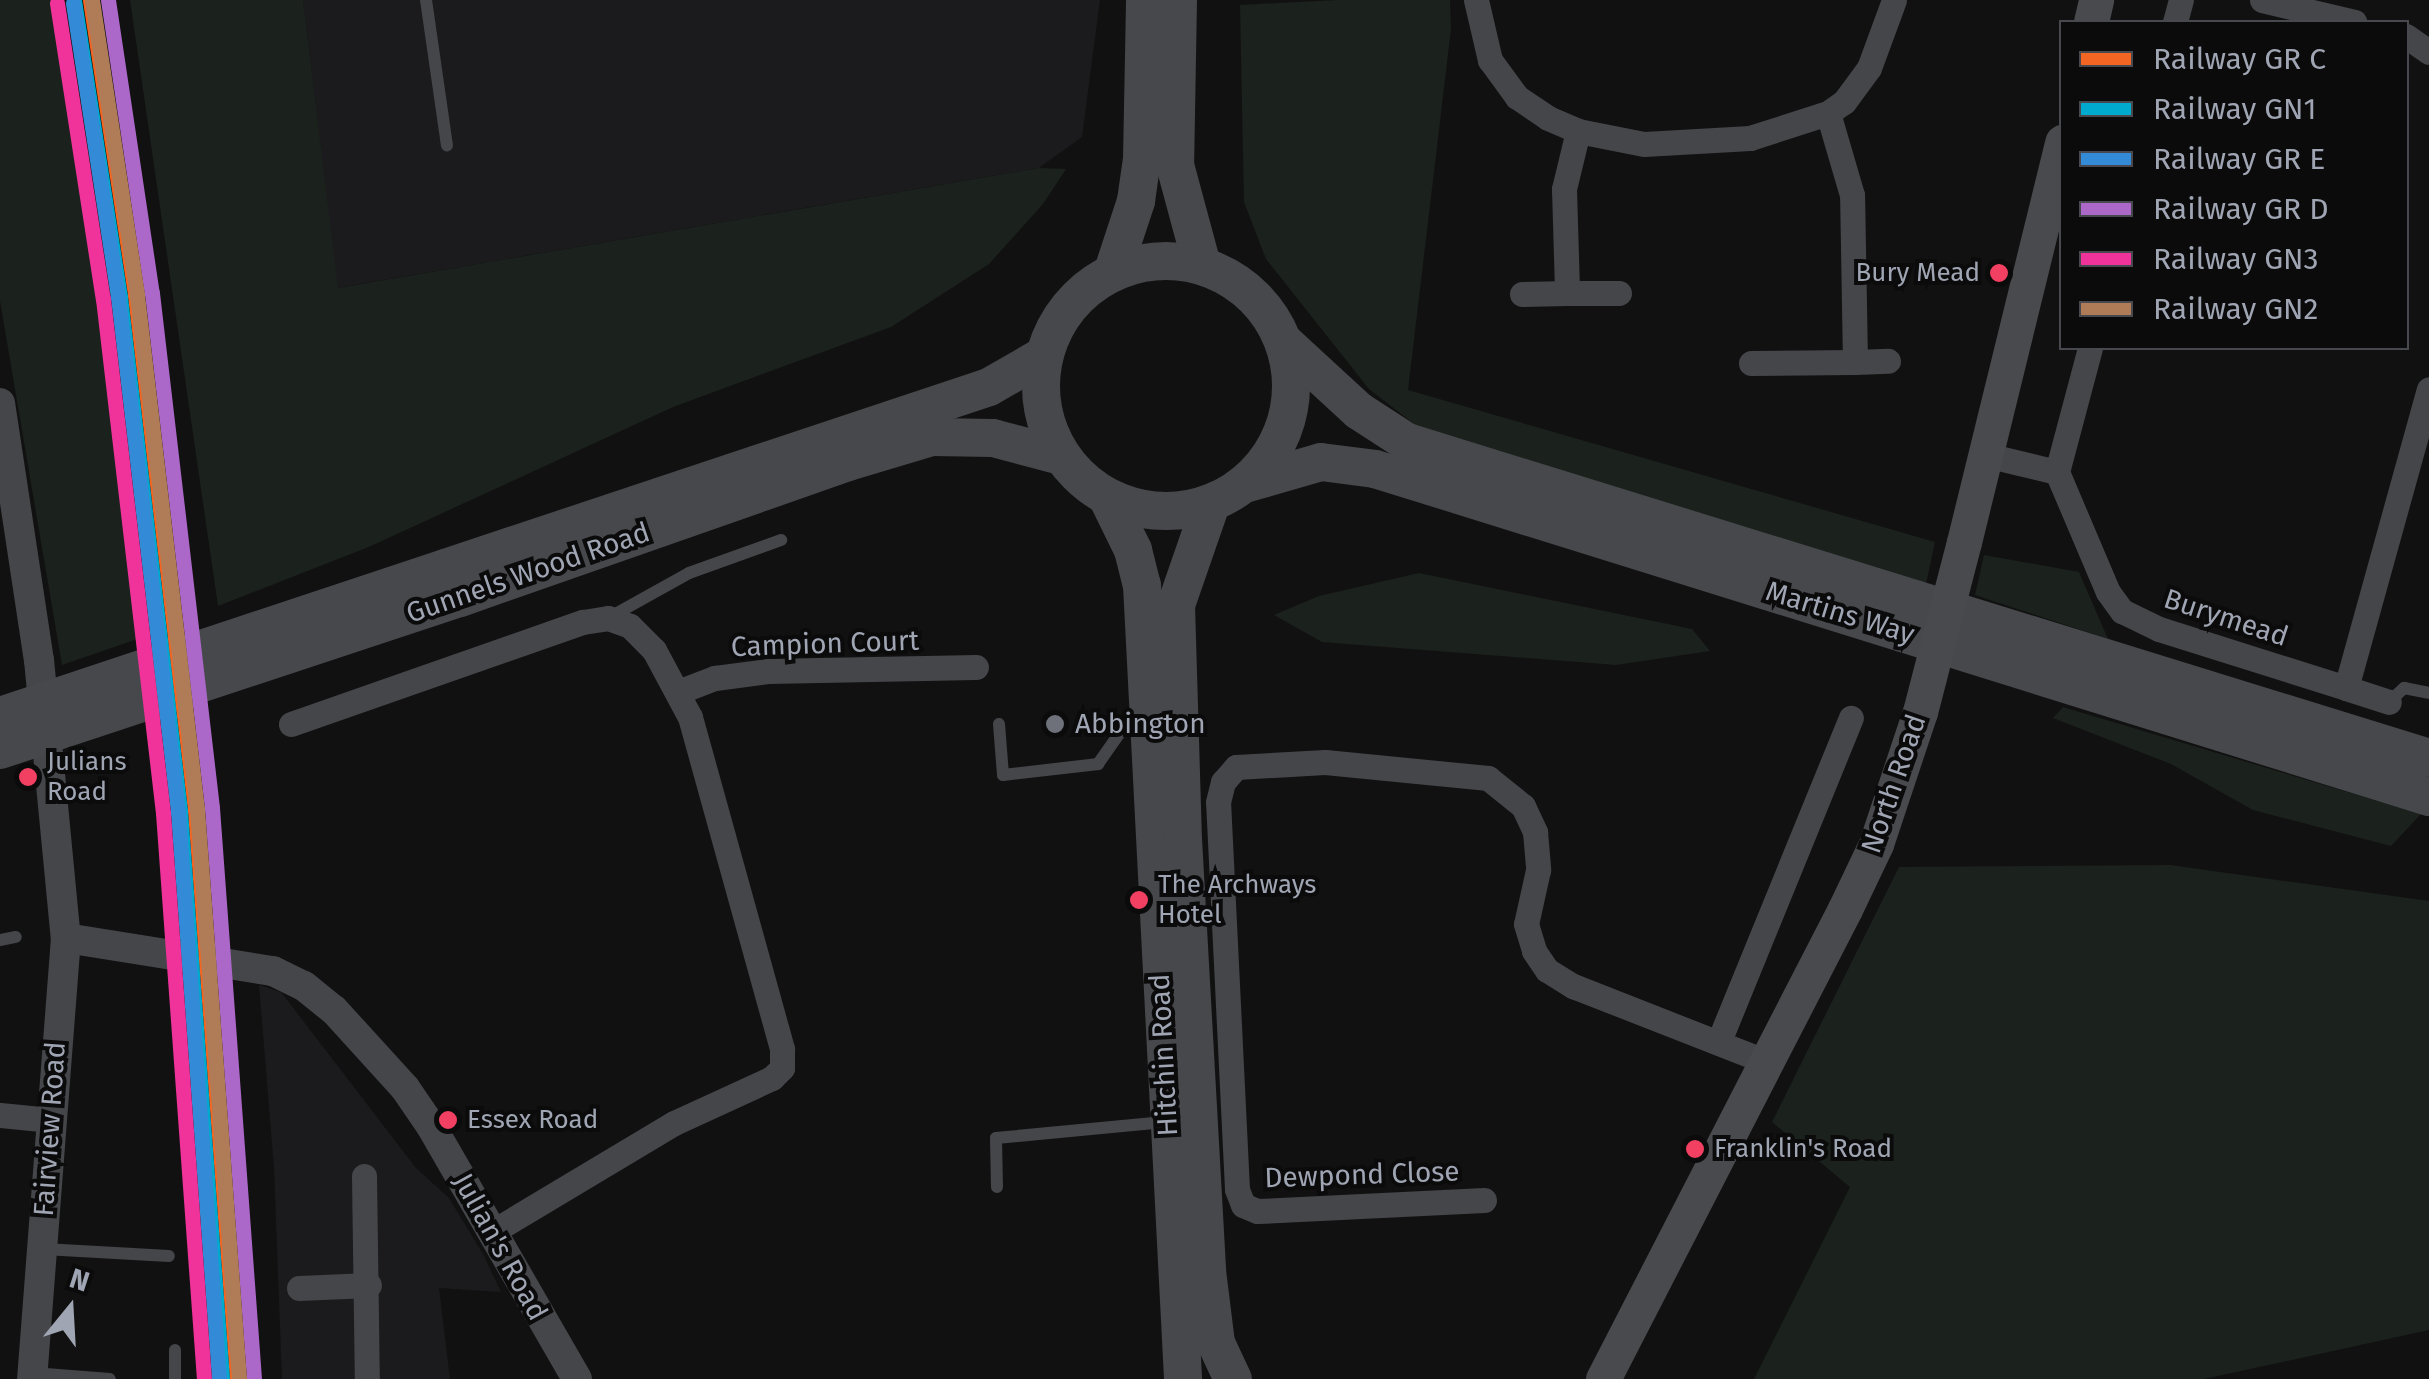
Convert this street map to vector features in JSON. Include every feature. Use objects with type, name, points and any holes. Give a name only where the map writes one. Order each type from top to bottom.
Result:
[{"type":"main road","points":[[1113,271],[1136,201],[1142,159],[1146,0]]},
{"type":"main road","points":[[1178,0],[1175,165],[1202,265]]},
{"type":"main road","name":"North Road","points":[[1604,1379],[1876,844],[1920,712],[2059,154]]},
{"type":"main road","points":[[1167,260],[1202,265],[1250,292],[1272,316],[1285,343],[1292,394],[1282,438],[1248,483],[1211,504],[1162,512],[1108,498],[1061,456],[1042,408],[1043,356],[1058,321],[1080,293],[1113,271],[1167,260]]},
{"type":"main road","points":[[1285,343],[1359,411],[1407,442],[2429,758]]},
{"type":"main road","name":"Gunnels Wood Road","points":[[0,750],[989,388],[1043,356]]},
{"type":"main road","name":"Gunnels Wood Road","points":[[0,716],[932,437],[992,438],[1061,456]]},
{"type":"main road","name":"Martins Way","points":[[1248,483],[1321,462],[1375,469],[2429,797]]},
{"type":"main road","name":"Hitchin Road","points":[[1108,498],[1133,550],[1142,585],[1183,1379]]},
{"type":"main road","name":"Hitchin Road","points":[[1211,504],[1176,605],[1183,840],[1207,1271],[1216,1343],[1232,1379]]},
{"type":"street","points":[[1476,0],[1490,60],[1504,82],[1532,109],[1578,131],[1644,144],[1750,138],[1828,113],[1844,102],[1869,68],[1894,0]]},
{"type":"street","points":[[2262,0],[2346,20]]},
{"type":"street","points":[[1828,113],[1852,195],[1856,362]]},
{"type":"street","points":[[1567,293],[1564,189],[1578,131]]},
{"type":"street","points":[[1522,294],[1618,293]]},
{"type":"street","points":[[1986,455],[2058,472],[2089,350]]},
{"type":"street","points":[[1751,364],[1888,360]]},
{"type":"street","points":[[2346,688],[2429,388]]},
{"type":"street","name":"Fairview Road","points":[[0,403],[12,544],[66,938],[32,1376]]},
{"type":"street","name":"Burymead","points":[[2058,472],[2108,592],[2122,611],[2160,629],[2389,702]]},
{"type":"street","points":[[291,724],[583,622],[608,618],[630,626],[654,650],[690,717],[777,1030],[782,1068],[772,1078],[674,1122],[492,1232]]},
{"type":"street","name":"Campion Court","points":[[678,692],[715,678],[768,671],[976,667]]},
{"type":"street","points":[[1767,1062],[1720,1040],[1851,718]]},
{"type":"street","name":"Dewpond Close","points":[[1484,1200],[1257,1211],[1243,1205],[1237,1189],[1218,802],[1226,776],[1241,765],[1326,762],[1402,766],[1475,774],[1502,786],[1522,806],[1535,832],[1538,870],[1526,924],[1534,951],[1547,970],[1573,986],[1720,1040]]},
{"type":"street","name":"Julian's Road","points":[[66,938],[262,968],[304,986],[371,1048],[431,1126],[578,1379]]},
{"type":"street","points":[[0,1115],[52,1120]]},
{"type":"street","points":[[364,1176],[367,1379]]},
{"type":"street","points":[[299,1288],[368,1285]]},
{"type":"lane","points":[[426,0],[447,145]]},
{"type":"lane","points":[[608,618],[689,573],[780,540]]},
{"type":"lane","points":[[2389,702],[2404,688],[2429,693]]},
{"type":"lane","points":[[999,724],[1002,775],[1098,764],[1126,724],[1147,723]]},
{"type":"lane","points":[[0,940],[16,937]]},
{"type":"lane","points":[[997,1187],[996,1138],[1167,1122]]},
{"type":"lane","points":[[42,1248],[169,1256]]},
{"type":"lane","points":[[175,1350],[175,1379]]},
{"type":"lane","points":[[32,1376],[110,1379]]},
{"type":"shaded area","points":[[0,0],[59,0],[110,317],[149,635],[62,665],[0,301]]},
{"type":"shaded area","points":[[130,0],[303,0],[338,288],[1039,168],[1066,169],[1043,204],[989,264],[891,327],[673,407],[371,546],[218,606]]},
{"type":"shaded area","points":[[303,0],[1100,0],[1082,137],[1039,168],[337,288]]},
{"type":"shaded area","points":[[1450,0],[1451,29],[1408,390],[1935,542],[1926,584],[1418,427],[1369,389],[1266,259],[1244,202],[1240,5]]},
{"type":"shaded area","points":[[1984,555],[2079,572],[2108,639],[1975,595]]},
{"type":"shaded area","points":[[1419,573],[1692,629],[1710,651],[1616,665],[1322,642],[1274,615],[1319,596]]},
{"type":"shaded area","points":[[2063,707],[2421,814],[2391,846],[2253,810],[2171,764],[2053,718]]},
{"type":"shaded area","points":[[2170,865],[2429,901],[2429,1330],[2204,1379],[1754,1379],[1850,1187],[1772,1122],[1899,867]]},
{"type":"shaded area","points":[[259,985],[281,992],[416,1168],[449,1198],[484,1256],[501,1292],[439,1288],[450,1379],[282,1379],[274,1168]]},
{"type":"transit line","points":[[90,0],[135,295],[195,810],[237,1379]]},
{"type":"transit line","points":[[108,0],[152,293],[212,808],[254,1378]]},
{"type":"transit line","points":[[73,3],[118,297],[178,812],[219,1379]]},
{"type":"rail line","name":"GN1","points":[[74,0],[120,297],[180,811],[222,1379]]},
{"type":"rail line","name":"GN2","points":[[92,0],[137,295],[197,809],[239,1378]]},
{"type":"rail line","name":"GN3","points":[[57,3],[103,299],[163,813],[204,1379]]},
{"type":"place","name":"Bury Mead","points":[[1999,273]]},
{"type":"place","name":"Abbington","points":[[1055,724]]},
{"type":"place","name":"Julians Road","points":[[28,777]]},
{"type":"place","name":"The Archways Hotel","points":[[1139,900]]},
{"type":"place","name":"Essex Road","points":[[448,1120]]},
{"type":"place","name":"Franklin's Road","points":[[1695,1149]]}]
